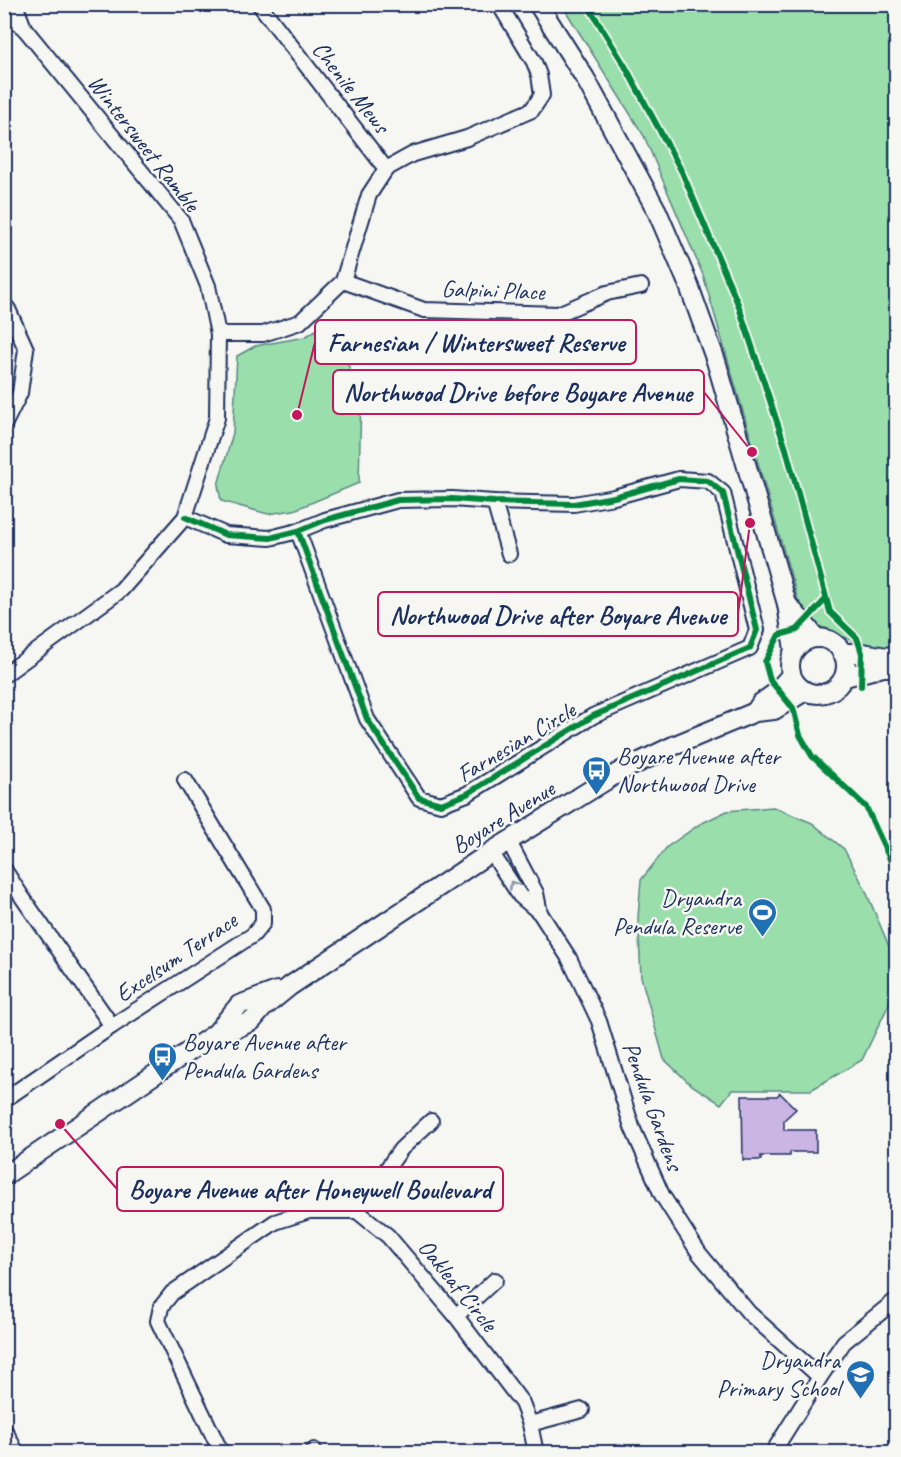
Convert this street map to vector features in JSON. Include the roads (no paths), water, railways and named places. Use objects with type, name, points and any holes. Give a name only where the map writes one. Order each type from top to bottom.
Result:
[{"type":"street","name":"Wintersweet Ramble","points":[[15,4],[24,28]]},
{"type":"street","name":"Chenile Mews","points":[[259,4],[386,169]]},
{"type":"street","points":[[218,334],[263,334],[300,321],[344,281],[369,195],[386,169],[413,154],[467,138],[532,110],[542,95],[539,75],[534,62],[499,4]]},
{"type":"street","points":[[538,4],[585,78],[657,211],[688,286],[716,361],[787,604],[794,650]]},
{"type":"street","name":"Wintersweet Ramble","points":[[4,14],[24,28],[181,220],[208,286],[218,334],[217,418],[185,517],[121,590],[4,675]]},
{"type":"street","name":"Galpini Place","points":[[344,281],[424,310],[548,314],[558,314],[607,293],[641,286]]},
{"type":"street","points":[[4,304],[26,349],[20,393],[4,425]]},
{"type":"street","name":"Farnesian Circle","points":[[185,517],[226,535],[270,538],[398,500],[452,499],[574,504],[614,497],[679,479],[708,481],[723,493],[757,630],[750,648],[593,716],[466,794],[441,804],[419,798],[368,719],[298,531]]},
{"type":"street","points":[[494,502],[509,554]]},
{"type":"street","points":[[787,604],[816,638]]},
{"type":"street","points":[[816,638],[831,641],[838,646],[846,666],[844,677],[838,686],[819,694],[798,687],[789,667],[794,650],[807,640],[816,638]]},
{"type":"street","points":[[842,653],[887,657],[897,655]]},
{"type":"street","points":[[844,677],[883,667],[897,667]]},
{"type":"street","name":"Boyare Avenue","points":[[755,712],[761,703],[775,693],[791,675]]},
{"type":"street","name":"Boyare Avenue","points":[[4,1176],[216,1033],[239,1005],[290,986],[491,852],[621,771],[672,746],[755,712],[774,710],[805,691]]},
{"type":"street","name":"Excelsum Terrace","points":[[4,1100],[112,1026],[253,935],[264,923],[263,909],[185,780]]},
{"type":"street","name":"Pendula Gardens","points":[[508,842],[536,893],[540,913]]},
{"type":"street","name":"Pendula Gardens","points":[[491,852],[520,896],[540,913],[569,958],[599,1021],[632,1126],[662,1195],[699,1253],[748,1313],[820,1377]]},
{"type":"street","points":[[4,869],[112,1026]]},
{"type":"street","points":[[221,1452],[158,1321],[161,1307],[172,1293],[275,1222],[309,1210],[357,1211],[401,1149],[431,1121]]},
{"type":"street","name":"Oakleaf Circle","points":[[357,1211],[388,1236],[456,1316],[522,1403],[530,1424],[535,1452]]},
{"type":"street","points":[[456,1316],[495,1280]]},
{"type":"street","points":[[773,1452],[844,1342],[897,1300]]},
{"type":"street","points":[[530,1424],[582,1410]]},
{"type":"street","points":[[4,1433],[14,1452]]},
{"type":"place","name":"Farnesian / Wintersweet Reserve","points":[[297,415]]},
{"type":"place","name":"Northwood Drive before Boyare Avenue","points":[[752,452]]},
{"type":"place","name":"Northwood Drive after Boyare Avenue","points":[[750,523]]},
{"type":"place","name":"Boyare Avenue after Northwood Drive","points":[[596,796]]},
{"type":"place","name":"Dryandra Pendula Reserve","points":[[762,938]]},
{"type":"place","name":"Boyare Avenue after Pendula Gardens","points":[[162,1082]]},
{"type":"place","name":"Boyare Avenue after Honeywell Boulevard","points":[[60,1124]]},
{"type":"place","name":"Dryandra Primary School","points":[[861,1400]]}]
